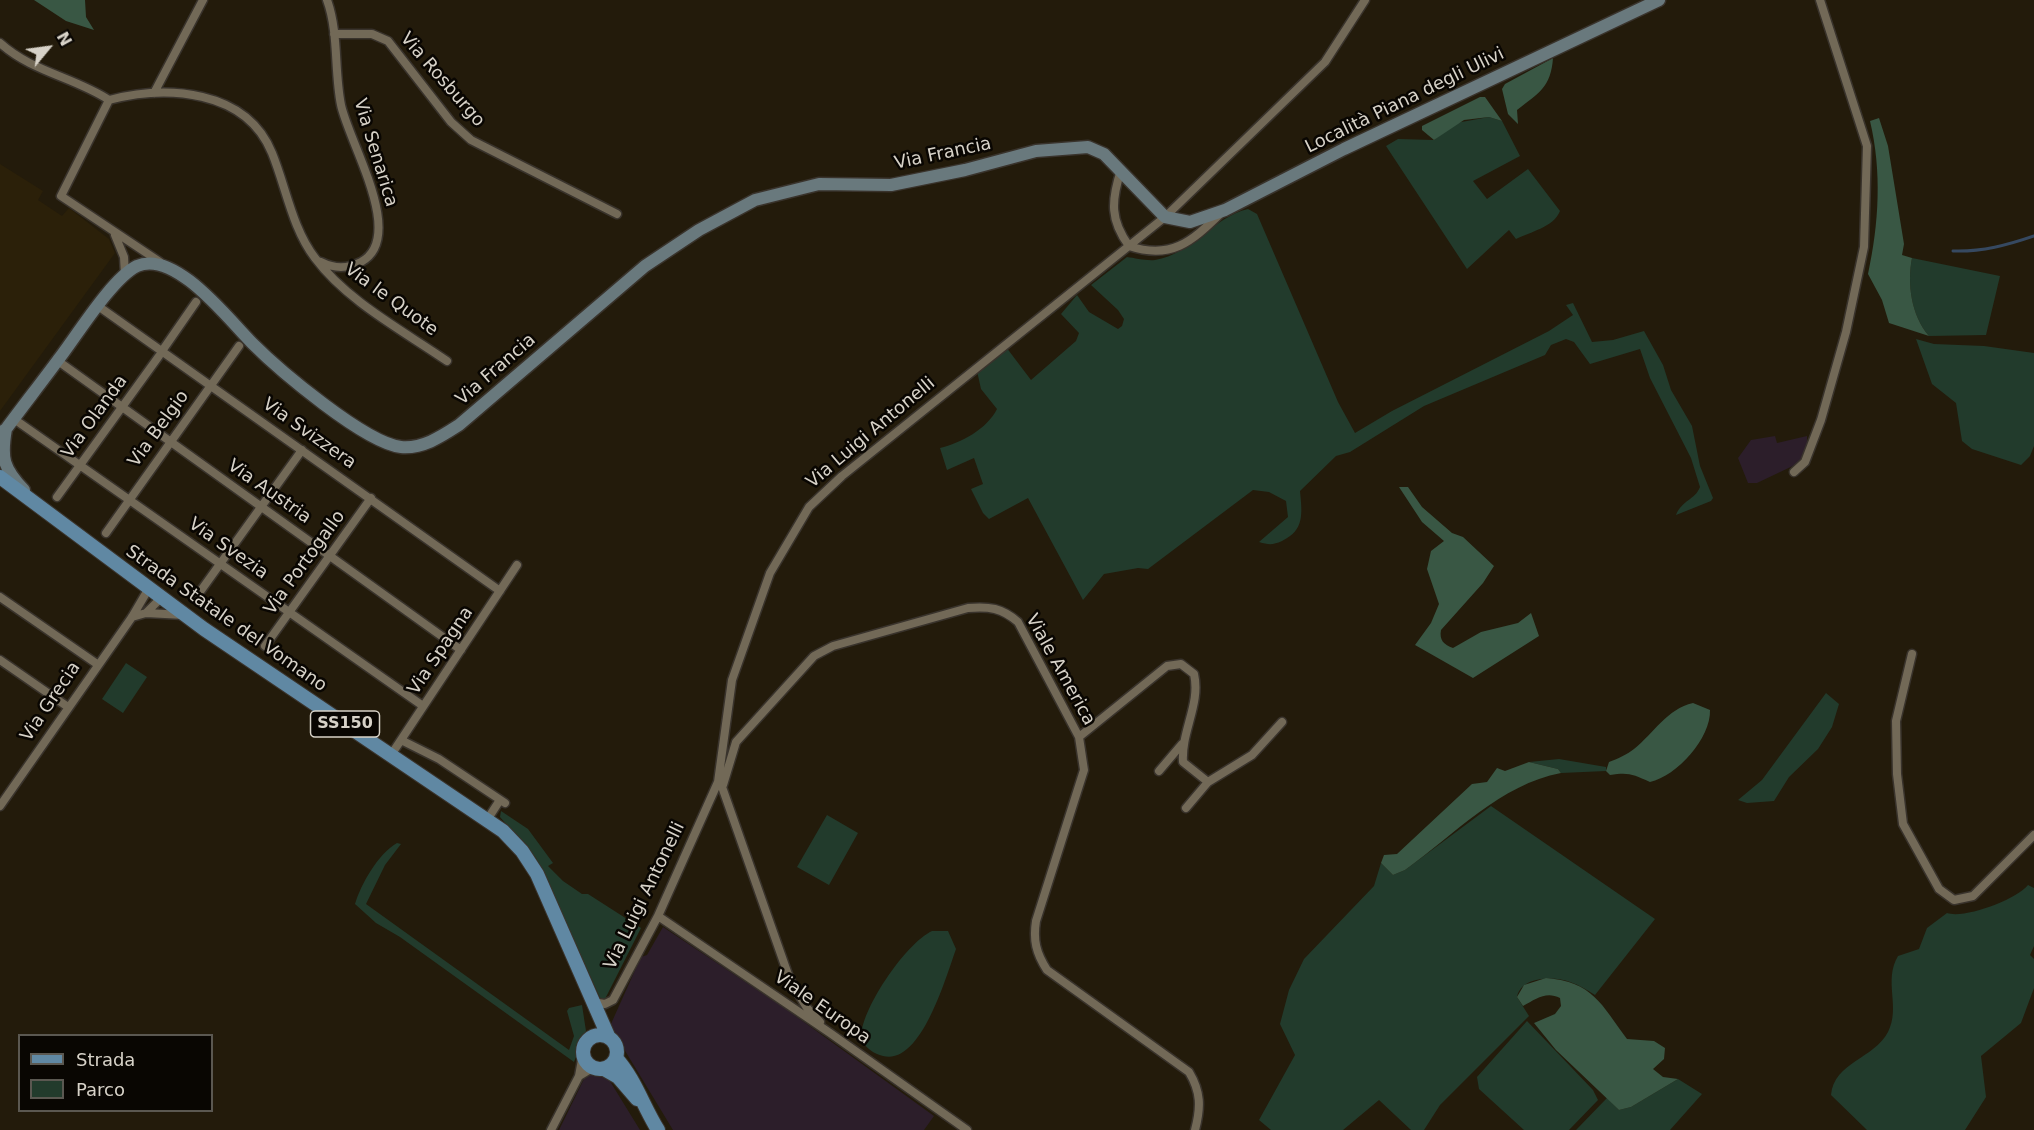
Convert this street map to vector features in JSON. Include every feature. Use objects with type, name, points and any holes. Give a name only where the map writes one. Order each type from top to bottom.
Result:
[{"type":"main road","name":"Località Piana degli Ulivi","points":[[1165,217],[1190,222],[1225,210],[1344,149],[1659,0]]},
{"type":"main road","name":"Via Francia","points":[[166,266],[190,281],[253,344],[330,408],[380,441],[401,447],[419,445],[437,439],[459,425],[645,266],[699,230],[755,200],[819,184],[891,184],[965,170],[1036,151],[1088,147],[1104,154],[1120,170]]},
{"type":"main road","points":[[1120,170],[1140,194],[1165,217]]},
{"type":"main road","points":[[36,504],[8,471],[4,460],[5,435],[98,306],[130,271],[149,264],[166,266]]},
{"type":"main road","name":"Strada Statale del Vomano","points":[[0,477],[185,615],[487,819],[514,842],[537,874],[593,1007],[609,1038]]},
{"type":"main road","points":[[593,1007],[592,1037],[585,1044],[583,1054],[598,1068],[618,1077],[643,1105],[658,1130]]},
{"type":"main road","points":[[592,1037],[609,1038],[616,1046],[616,1058],[635,1083],[643,1105]]},
{"type":"main road","points":[[598,1068],[616,1058]]},
{"type":"street","points":[[154,93],[203,0]]},
{"type":"street","name":"Via Senarica","points":[[316,259],[333,268],[357,264],[368,257],[380,236],[377,207],[342,107],[334,34],[327,0]]},
{"type":"street","points":[[1165,217],[1325,62],[1365,0]]},
{"type":"street","points":[[1794,472],[1805,462],[1821,420],[1846,332],[1864,248],[1867,146],[1820,0]]},
{"type":"street","name":"Via Rosburgo","points":[[334,34],[372,34],[388,40],[452,122],[471,140],[617,214]]},
{"type":"street","points":[[0,43],[14,55],[44,72],[89,87],[109,100],[61,196],[166,266]]},
{"type":"street","name":"Via le Quote","points":[[109,100],[131,94],[193,93],[219,101],[258,130],[270,149],[299,231],[316,259],[338,285],[447,361]]},
{"type":"street","points":[[1120,170],[1113,208],[1117,229],[1129,246],[1156,253],[1170,250],[1202,231],[1225,210]]},
{"type":"street","name":"Via Luigi Antonelli","points":[[593,1007],[613,1000],[658,916],[720,783],[732,680],[770,573],[809,507],[842,476],[1165,217]]},
{"type":"street","points":[[114,232],[130,271],[138,261],[133,244]]},
{"type":"street","name":"Via Olanda","points":[[57,497],[123,408],[196,302]]},
{"type":"street","name":"Via Svizzera","points":[[98,306],[161,354],[211,385],[500,591]]},
{"type":"street","name":"Via Belgio","points":[[106,532],[239,346]]},
{"type":"street","name":"Via Austria","points":[[58,361],[461,650]]},
{"type":"street","name":"Via Svezia","points":[[5,435],[80,465],[423,706]]},
{"type":"street","points":[[196,596],[302,450]]},
{"type":"street","name":"Via Portogallo","points":[[265,646],[371,498]]},
{"type":"street","name":"Via Spagna","points":[[391,755],[518,565]]},
{"type":"street","name":"Via Grecia","points":[[0,806],[132,617],[149,588]]},
{"type":"street","points":[[0,597],[97,664]]},
{"type":"street","points":[[146,613],[162,597]]},
{"type":"street","name":"Viale America","points":[[720,783],[736,742],[814,656],[833,646],[968,608],[991,606],[1008,614],[1018,622],[1079,737],[1084,770],[1036,921],[1034,938],[1038,956],[1047,970],[1189,1071],[1197,1086],[1201,1104],[1195,1130]]},
{"type":"street","points":[[132,617],[146,613],[185,615]]},
{"type":"street","points":[[1912,654],[1896,721],[1897,774],[1903,824],[1939,889],[1954,900],[1972,896],[2034,835]]},
{"type":"street","points":[[0,660],[68,707]]},
{"type":"street","points":[[1079,737],[1167,666],[1181,664],[1194,674],[1198,690],[1182,744],[1183,762],[1208,782]]},
{"type":"street","points":[[1186,808],[1208,782],[1252,755],[1282,722]]},
{"type":"street","points":[[401,740],[439,759],[502,801],[487,819]]},
{"type":"street","points":[[1159,771],[1182,744]]},
{"type":"street","points":[[720,783],[790,980],[807,1008],[830,1033]]},
{"type":"street","name":"Viale Europa","points":[[658,916],[830,1033],[966,1130]]},
{"type":"street","points":[[551,1130],[579,1076],[583,1054]]},
{"type":"street","points":[[579,1076],[598,1068]]},
{"type":"shaded area","points":[[0,164],[43,191],[38,200],[62,216],[69,208],[109,239],[115,253],[0,411]]},
{"type":"shaded area","points":[[1775,436],[1777,443],[1807,436],[1807,446],[1799,463],[1757,483],[1748,483],[1738,458],[1751,440]]},
{"type":"shaded area","points":[[663,927],[786,1009],[934,1116],[924,1130],[673,1130],[610,1026],[641,957],[647,955]]},
{"type":"shaded area","points":[[593,1073],[601,1073],[608,1078],[640,1130],[559,1130],[584,1079]]},
{"type":"green space","points":[[34,0],[85,0],[86,17],[94,30],[66,21]]},
{"type":"green space","points":[[1553,58],[1547,83],[1538,94],[1517,110],[1518,124],[1508,114],[1502,89],[1505,84]]},
{"type":"green space","points":[[1480,97],[1485,97],[1502,121],[1489,117],[1464,120],[1434,140],[1422,130],[1422,126]]},
{"type":"green space","points":[[1489,117],[1502,121],[1520,156],[1473,181],[1487,199],[1528,169],[1560,211],[1557,217],[1547,225],[1516,239],[1509,230],[1467,269],[1386,146],[1398,139],[1434,140],[1456,123]]},
{"type":"green space","points":[[1879,118],[1888,146],[1904,244],[1902,255],[1912,258],[1910,288],[1914,309],[1929,336],[1889,323],[1882,300],[1868,274],[1875,236],[1878,198],[1878,178],[1870,121]]},
{"type":"green space","points":[[1248,209],[1257,214],[1338,402],[1355,433],[1392,411],[1549,331],[1573,315],[1566,305],[1573,303],[1592,342],[1613,340],[1644,331],[1663,365],[1671,390],[1692,426],[1700,466],[1713,498],[1711,501],[1676,515],[1700,487],[1691,458],[1650,378],[1640,349],[1590,364],[1574,342],[1566,339],[1551,345],[1545,355],[1424,406],[1350,452],[1336,456],[1300,491],[1301,514],[1298,526],[1295,532],[1282,541],[1271,544],[1259,542],[1288,517],[1286,501],[1269,492],[1253,490],[1148,569],[1138,568],[1104,574],[1083,600],[1028,498],[989,519],[983,513],[971,489],[983,484],[974,458],[947,470],[940,448],[973,434],[993,416],[997,409],[981,389],[977,371],[1006,347],[1031,380],[1076,341],[1079,333],[1061,314],[1077,295],[1089,312],[1118,329],[1122,326],[1124,319],[1118,310],[1091,285],[1127,257],[1155,260],[1168,256],[1180,251],[1235,213]]},
{"type":"green space","points":[[1912,258],[2000,276],[1986,335],[1929,336],[1914,309],[1910,288]]},
{"type":"green space","points":[[1916,339],[1934,344],[1984,346],[2034,353],[2034,446],[2030,456],[2021,465],[1972,449],[1962,441],[1956,403],[1932,384]]},
{"type":"green space","points":[[1399,487],[1408,487],[1422,507],[1452,533],[1463,537],[1494,566],[1483,583],[1441,630],[1441,637],[1445,644],[1453,648],[1481,632],[1518,623],[1531,613],[1539,636],[1473,678],[1415,645],[1431,623],[1439,604],[1427,569],[1431,551],[1444,541],[1422,522]]},
{"type":"green space","points":[[126,663],[147,677],[123,713],[102,699]]},
{"type":"green space","points":[[1826,693],[1839,704],[1832,727],[1818,749],[1789,777],[1774,801],[1747,803],[1738,800],[1762,780]]},
{"type":"green space","points":[[1693,703],[1710,710],[1709,721],[1699,744],[1671,772],[1650,782],[1630,774],[1610,775],[1606,771],[1609,762],[1634,749],[1676,710]]},
{"type":"green space","points":[[1559,759],[1606,767],[1606,771],[1561,773],[1558,769],[1529,762]]},
{"type":"green space","points":[[1529,762],[1558,769],[1561,773],[1539,779],[1498,799],[1405,870],[1393,875],[1381,863],[1384,855],[1397,854],[1472,784],[1487,782],[1497,768],[1505,771]]},
{"type":"green space","points":[[1491,806],[1655,919],[1595,995],[1564,980],[1539,979],[1525,985],[1517,997],[1529,1016],[1440,1105],[1424,1130],[1411,1130],[1379,1100],[1343,1130],[1271,1130],[1259,1120],[1295,1055],[1280,1024],[1289,990],[1304,959],[1374,886],[1381,863],[1393,875],[1405,870]]},
{"type":"green space","points":[[501,811],[528,829],[553,863],[548,866],[563,881],[641,928],[605,999],[601,1000],[536,858],[500,817]]},
{"type":"green space","points":[[827,815],[858,833],[829,885],[797,867]]},
{"type":"green space","points":[[397,843],[401,844],[385,865],[366,904],[569,1050],[574,1036],[567,1011],[569,1008],[582,1005],[586,1031],[574,1062],[400,937],[376,923],[355,904],[371,870],[383,854]]},
{"type":"green space","points":[[2028,885],[2034,888],[2034,946],[2030,955],[2034,959],[2034,988],[2021,1023],[1981,1056],[1986,1097],[1965,1130],[1867,1130],[1831,1095],[1839,1075],[1874,1049],[1888,1032],[1893,1013],[1892,975],[1898,956],[1919,949],[1927,928],[1947,913],[1965,913],[1989,907],[2013,897]]},
{"type":"green space","points":[[932,931],[948,931],[956,949],[939,998],[920,1034],[909,1047],[897,1055],[876,1054],[861,1040],[862,1027],[868,1012],[886,979],[898,963],[921,938]]},
{"type":"green space","points":[[1546,978],[1575,984],[1585,990],[1602,1005],[1627,1039],[1654,1041],[1665,1048],[1664,1059],[1653,1069],[1663,1077],[1678,1079],[1631,1107],[1619,1110],[1556,1050],[1534,1023],[1555,1014],[1561,1006],[1560,998],[1550,995],[1523,1006],[1517,997],[1524,985]]},
{"type":"green space","points":[[1527,1021],[1593,1090],[1598,1100],[1569,1130],[1524,1130],[1479,1089],[1477,1077]]},
{"type":"green space","points":[[1678,1079],[1702,1094],[1670,1130],[1576,1130],[1607,1098],[1619,1110],[1631,1107]]},
{"type":"waterway","points":[[1953,251],[1995,247],[2034,236]]}]
